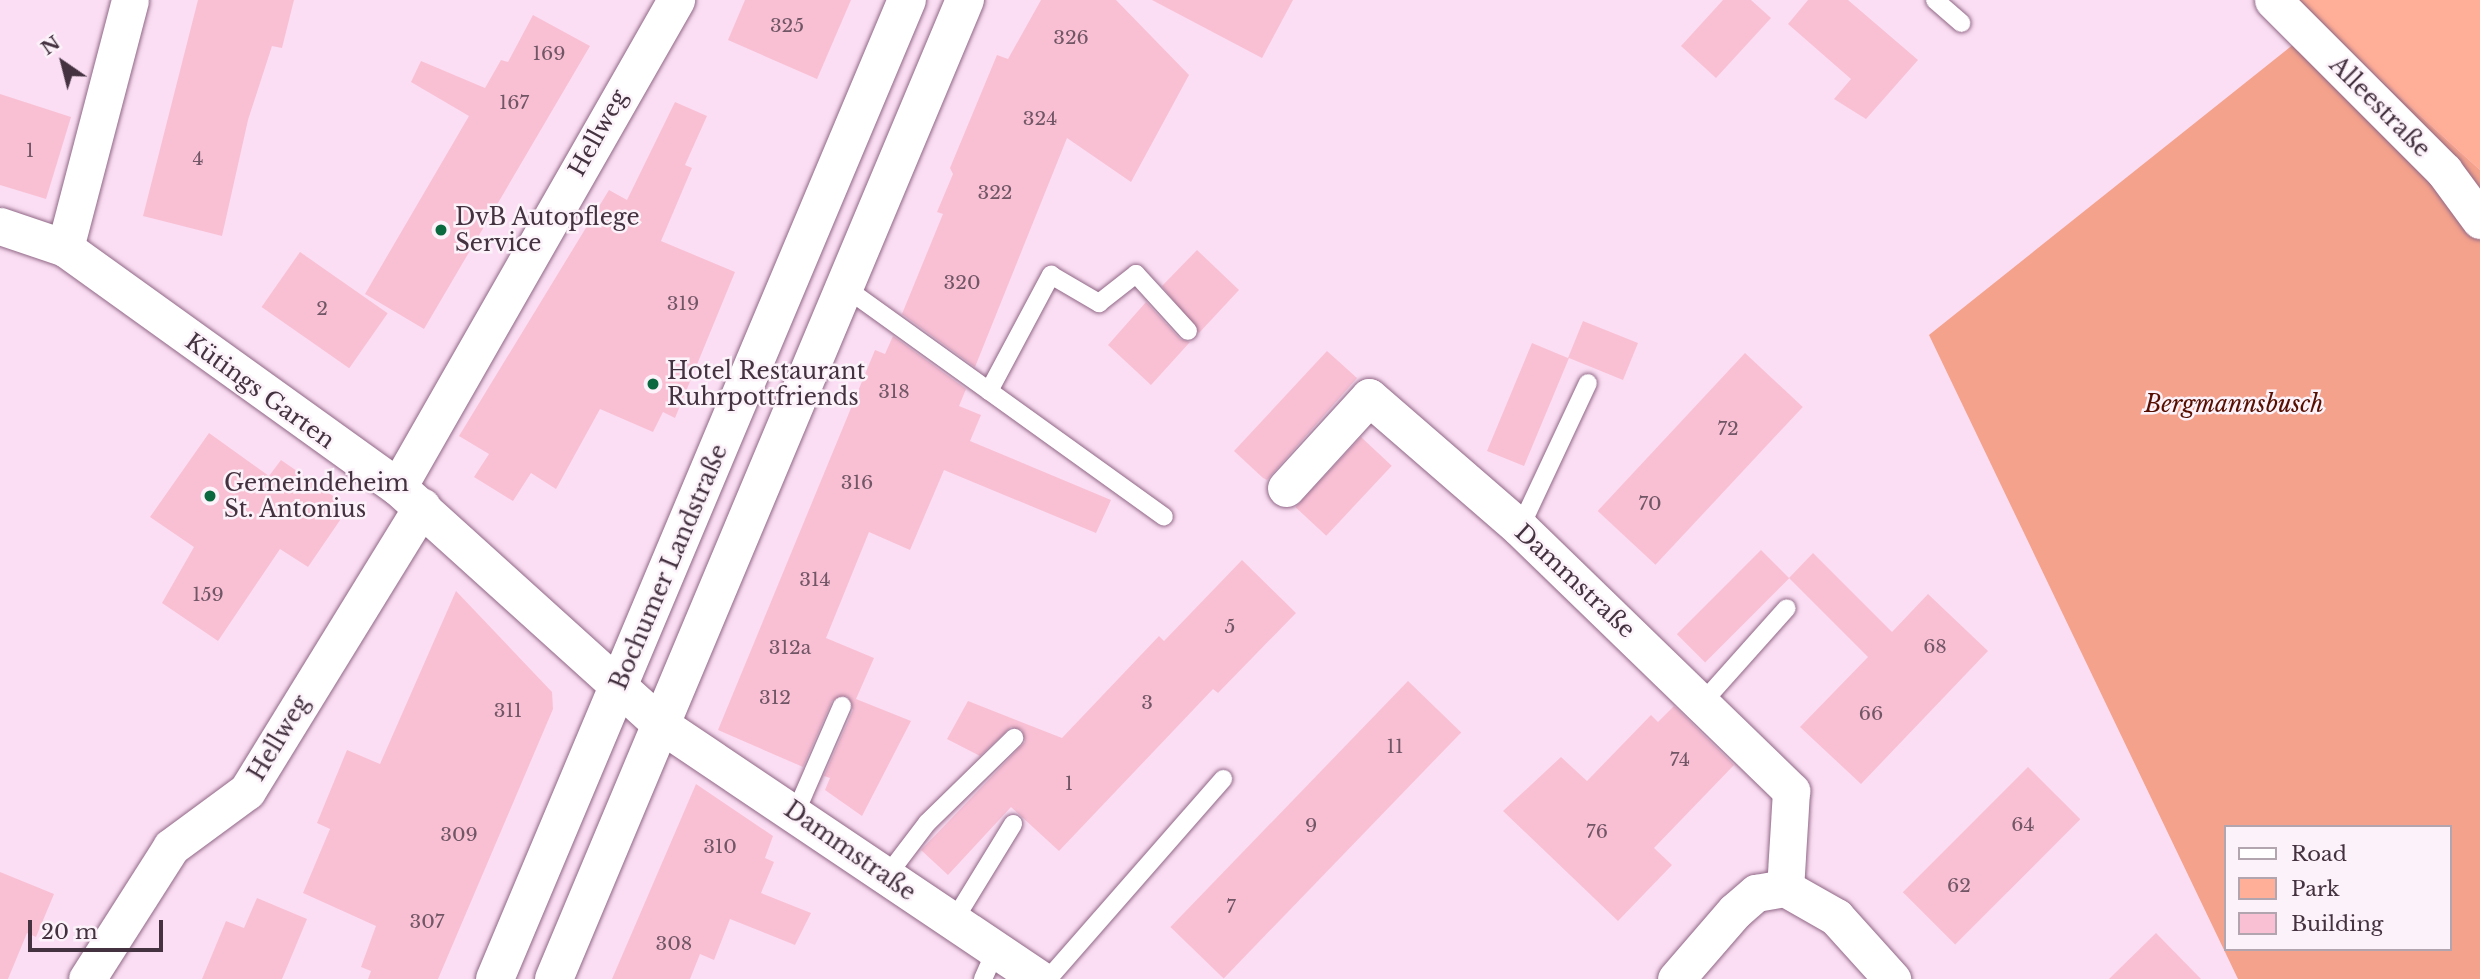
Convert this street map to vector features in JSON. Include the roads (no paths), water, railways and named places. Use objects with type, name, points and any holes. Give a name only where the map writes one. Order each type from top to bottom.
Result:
[{"type":"main road","name":"Bochumer Landstraße","points":[[495,979],[907,0]]},
{"type":"main road","points":[[554,979],[965,0]]},
{"type":"street","points":[[65,248],[130,0]]},
{"type":"street","name":"Hellweg","points":[[87,979],[171,847],[247,791],[410,497],[676,0]]},
{"type":"street","name":"Alleestraße","points":[[2273,0],[2444,172],[2480,220]]},
{"type":"street","name":"Kütings Garten","points":[[0,226],[65,248],[341,450],[410,497],[620,682],[660,724]]},
{"type":"street","name":"Dammstraße","points":[[1286,488],[1369,397],[1520,528],[1791,791],[1785,888]]},
{"type":"street","name":"Dammstraße","points":[[660,724],[953,922],[990,964],[1039,979]]},
{"type":"street","points":[[1676,979],[1735,911],[1756,894],[1785,888],[1836,917],[1892,979]]},
{"type":"lane","points":[[1936,0],[1961,23]]},
{"type":"lane","points":[[989,391],[1051,275],[1099,303],[1136,274],[1188,331]]},
{"type":"lane","points":[[843,286],[1164,517]]},
{"type":"lane","points":[[1520,528],[1588,383]]},
{"type":"lane","points":[[1702,702],[1787,608]]},
{"type":"lane","points":[[795,814],[842,706]]},
{"type":"lane","points":[[886,877],[927,823],[1014,738]]},
{"type":"lane","points":[[1048,979],[1223,779]]},
{"type":"lane","points":[[953,922],[1013,824]]},
{"type":"place","name":"DvB Autopflege Service","points":[[441,230]]},
{"type":"place","name":"Hotel Restaurant Ruhrpottfriends","points":[[653,384]]},
{"type":"place","name":"Gemeindeheim St. Antonius","points":[[210,496]]},
{"type":"park label","name":"Bergmannsbusch","points":[[2234,404]]}]
